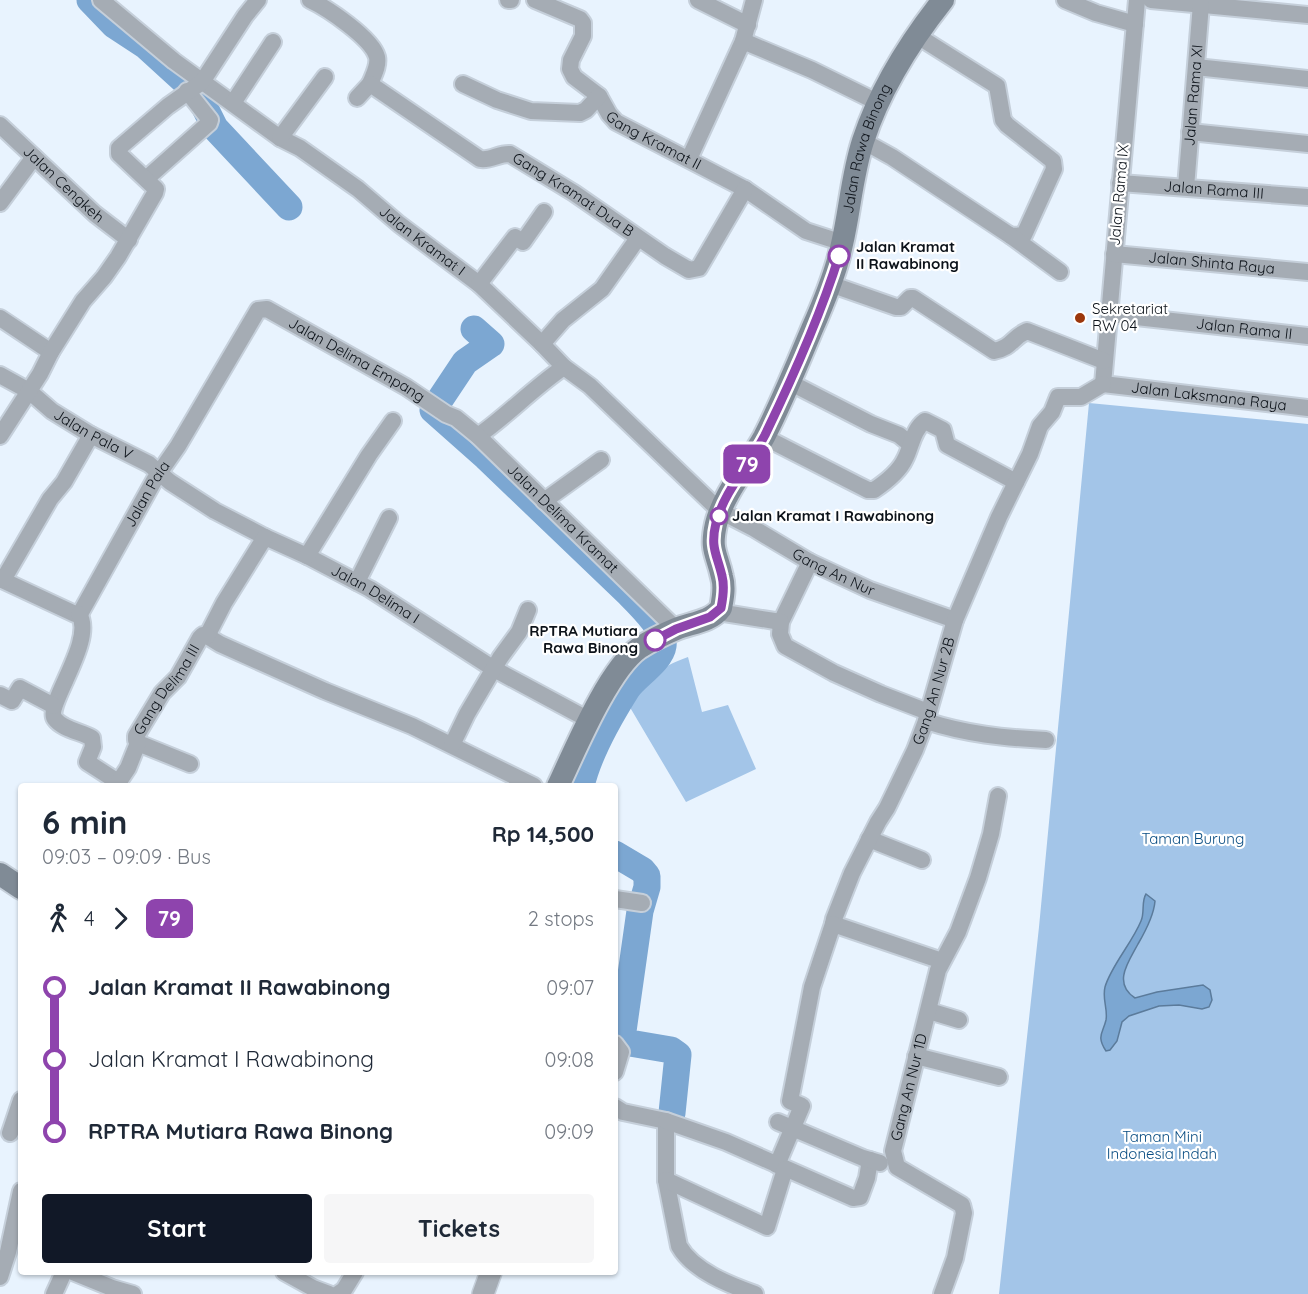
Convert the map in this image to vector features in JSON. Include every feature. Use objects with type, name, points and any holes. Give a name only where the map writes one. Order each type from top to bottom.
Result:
[{"type":"main road","name":"Jalan Rawa Binong","points":[[718,612],[721,608],[724,588],[714,554],[713,541],[720,511],[764,437],[830,284],[843,243],[863,141],[877,102],[916,35],[943,0]]},
{"type":"main road","points":[[559,783],[589,720],[628,658],[641,647],[666,634],[718,612]]},
{"type":"main road","points":[[0,874],[18,886]]},
{"type":"street","name":"Jalan Kramat I","points":[[101,0],[174,61],[194,87],[233,103],[280,138],[300,148],[358,189],[399,224],[478,284],[564,367],[590,386],[720,511]]},
{"type":"street","points":[[0,436],[83,301],[111,269],[155,192],[156,189],[118,154],[119,148],[194,87],[258,0]]},
{"type":"street","points":[[310,0],[346,22],[376,54],[377,64],[370,84],[357,98]]},
{"type":"street","name":"Gang Kramat II","points":[[535,0],[580,19],[583,23],[583,36],[571,60],[570,69],[574,77],[599,96],[616,122],[745,189],[807,231],[843,243]]},
{"type":"street","points":[[698,0],[745,33],[877,102]]},
{"type":"street","points":[[689,159],[745,33],[754,0]]},
{"type":"street","points":[[1065,0],[1096,13],[1135,24]]},
{"type":"street","name":"Jalan Rama IX","points":[[1105,385],[1104,362],[1137,0]]},
{"type":"street","points":[[1151,0],[1308,15]]},
{"type":"street","name":"Jalan Rama XI","points":[[1186,187],[1201,4]]},
{"type":"street","points":[[916,35],[997,86],[1006,125],[1045,154],[1054,164],[1054,169],[1024,235],[1011,236]]},
{"type":"street","points":[[233,103],[273,42]]},
{"type":"street","points":[[1196,67],[1308,79]]},
{"type":"street","points":[[280,138],[325,77]]},
{"type":"street","name":"Gang Kramat Dua B","points":[[370,84],[471,154],[487,160],[503,153],[510,154],[574,193],[689,270],[699,268],[745,189]]},
{"type":"street","points":[[463,84],[514,107],[537,112],[580,113],[599,96]]},
{"type":"street","points":[[146,179],[209,123],[210,120],[194,87]]},
{"type":"street","name":"Jalan Cengkeh","points":[[0,125],[95,214],[129,240]]},
{"type":"street","points":[[1190,132],[1308,144]]},
{"type":"street","points":[[863,141],[892,157],[1011,236],[1060,272]]},
{"type":"street","points":[[0,203],[33,157]]},
{"type":"street","name":"Jalan Rama III","points":[[1120,183],[1308,197]]},
{"type":"street","points":[[478,284],[515,237],[523,242],[544,212]]},
{"type":"street","points":[[542,344],[563,320],[602,289],[638,238]]},
{"type":"street","name":"Jalan Shinta Raya","points":[[1114,254],[1308,272]]},
{"type":"street","points":[[830,284],[896,307],[901,307],[913,298],[994,351],[1007,348],[1018,335],[1027,331],[1104,362]]},
{"type":"street","name":"Jalan Delima Empang","points":[[267,309],[406,387],[446,414]]},
{"type":"street","name":"Jalan Pala","points":[[79,614],[258,310],[267,309]]},
{"type":"street","name":"Jalan Rama II","points":[[1109,314],[1308,336]]},
{"type":"street","points":[[0,318],[51,352]]},
{"type":"street","points":[[478,436],[564,367]]},
{"type":"street","name":"Jalan Pala V","points":[[0,375],[91,435],[142,460],[160,473]]},
{"type":"street","points":[[789,382],[871,424],[899,435],[910,444]]},
{"type":"street","name":"Jalan Laksmana Raya","points":[[1105,385],[1308,408]]},
{"type":"street","name":"Gang An Nur 2B","points":[[786,1126],[802,1107],[790,1101],[813,987],[833,924],[852,873],[915,750],[955,620],[1040,426],[1052,412],[1058,397],[1081,397],[1105,385]]},
{"type":"street","name":"Jalan Delima Kramat","points":[[446,414],[461,421],[478,436],[544,501],[666,634]]},
{"type":"street","points":[[307,556],[369,455],[393,421]]},
{"type":"street","points":[[764,437],[868,490],[874,490],[893,475],[905,460],[910,444],[925,421],[944,430],[947,445],[1016,482]]},
{"type":"street","points":[[91,435],[64,482],[50,499],[1,579],[79,614],[83,624],[80,643],[52,713],[55,720],[93,740],[93,747],[87,759],[88,763],[116,783]]},
{"type":"street","points":[[544,501],[601,460]]},
{"type":"street","name":"Jalan Delima I","points":[[160,473],[215,511],[357,582],[494,669],[589,720]]},
{"type":"street","name":"Gang An Nur","points":[[720,511],[810,562],[870,590],[955,620]]},
{"type":"street","points":[[357,582],[389,518]]},
{"type":"street","name":"Gang Delima III","points":[[118,783],[128,768],[138,743],[136,736],[152,707],[178,676],[200,638],[203,635],[207,636],[224,603],[265,537]]},
{"type":"street","points":[[810,562],[781,622],[780,634],[785,646],[797,654],[955,730],[1046,740]]},
{"type":"street","points":[[452,745],[494,669],[519,632],[528,610]]},
{"type":"street","points":[[718,612],[781,622]]},
{"type":"street","points":[[207,636],[325,692],[375,710],[452,745],[528,783]]},
{"type":"street","points":[[0,695],[12,701],[20,688],[54,706]]},
{"type":"street","points":[[138,743],[190,764]]},
{"type":"street","name":"Gang An Nur 1D","points":[[897,1167],[893,1151],[895,1136],[942,961],[957,932],[978,878],[999,796]]},
{"type":"street","points":[[869,839],[922,860]]},
{"type":"street","points":[[618,899],[642,903]]},
{"type":"street","points":[[833,924],[942,961]]},
{"type":"street","points":[[929,1011],[959,1020]]},
{"type":"street","points":[[916,1056],[999,1077]]},
{"type":"street","points":[[10,1134],[18,1109]]},
{"type":"street","points":[[618,1109],[672,1123],[726,1142],[853,1198],[860,1197],[867,1178],[870,1160]]},
{"type":"street","points":[[672,1123],[666,1180],[679,1246],[683,1253],[701,1268],[755,1294]]},
{"type":"street","points":[[666,1180],[767,1227],[781,1167],[786,1126],[870,1160],[897,1167],[962,1205],[964,1213],[955,1258],[942,1294]]},
{"type":"street","points":[[0,1277],[18,1203]]},
{"type":"street","points":[[54,1294],[63,1275]]},
{"type":"street","points":[[81,1275],[133,1294]]},
{"type":"street","points":[[288,1275],[312,1291],[329,1294]]},
{"type":"street","points":[[338,1294],[344,1290],[353,1275]]},
{"type":"street","points":[[483,1294],[490,1275]]},
{"type":"green space","name":"Taman Mini Indonesia Indah","points":[[1089,403],[1308,424],[1308,1294],[999,1294],[1039,927]]},
{"type":"green space","name":"RPTRA Mutiara Rawa Binong","points":[[688,657],[702,712],[728,705],[756,769],[686,802],[628,704],[654,675],[669,665]]},
{"type":"shaded area","points":[[1146,894],[1155,901],[1154,906],[1149,923],[1124,972],[1124,986],[1135,998],[1203,985],[1210,990],[1212,1000],[1209,1007],[1202,1009],[1179,1005],[1159,1006],[1129,1016],[1122,1022],[1117,1041],[1110,1050],[1106,1051],[1101,1038],[1106,1020],[1105,987],[1141,921]]},
{"type":"waterway","points":[[90,0],[114,25],[146,46],[192,88],[215,128],[289,207]]},
{"type":"waterway","points":[[474,329],[491,344],[465,362],[433,410],[486,457],[633,598],[656,625],[663,640],[658,657],[631,684],[614,711],[594,749],[582,783]]},
{"type":"waterway","points":[[618,856],[642,870],[647,876],[622,1038],[624,1042],[671,1050],[678,1055],[672,1113]]},
{"type":"bus line","name":"79","points":[[655,640],[676,629],[710,617],[721,608],[724,588],[714,554],[713,541],[716,522],[735,484],[764,437],[813,328],[839,256]]},
{"type":"place","name":"Jalan Kramat II Rawabinong","points":[[839,256]]},
{"type":"place","name":"Sekretariat RW 04","points":[[1080,318]]},
{"type":"place","name":"Jalan Kramat I Rawabinong","points":[[719,516]]},
{"type":"place","name":"RPTRA Mutiara Rawa Binong","points":[[655,640]]},
{"type":"park label","name":"Taman Burung","points":[[1193,839]]}]
